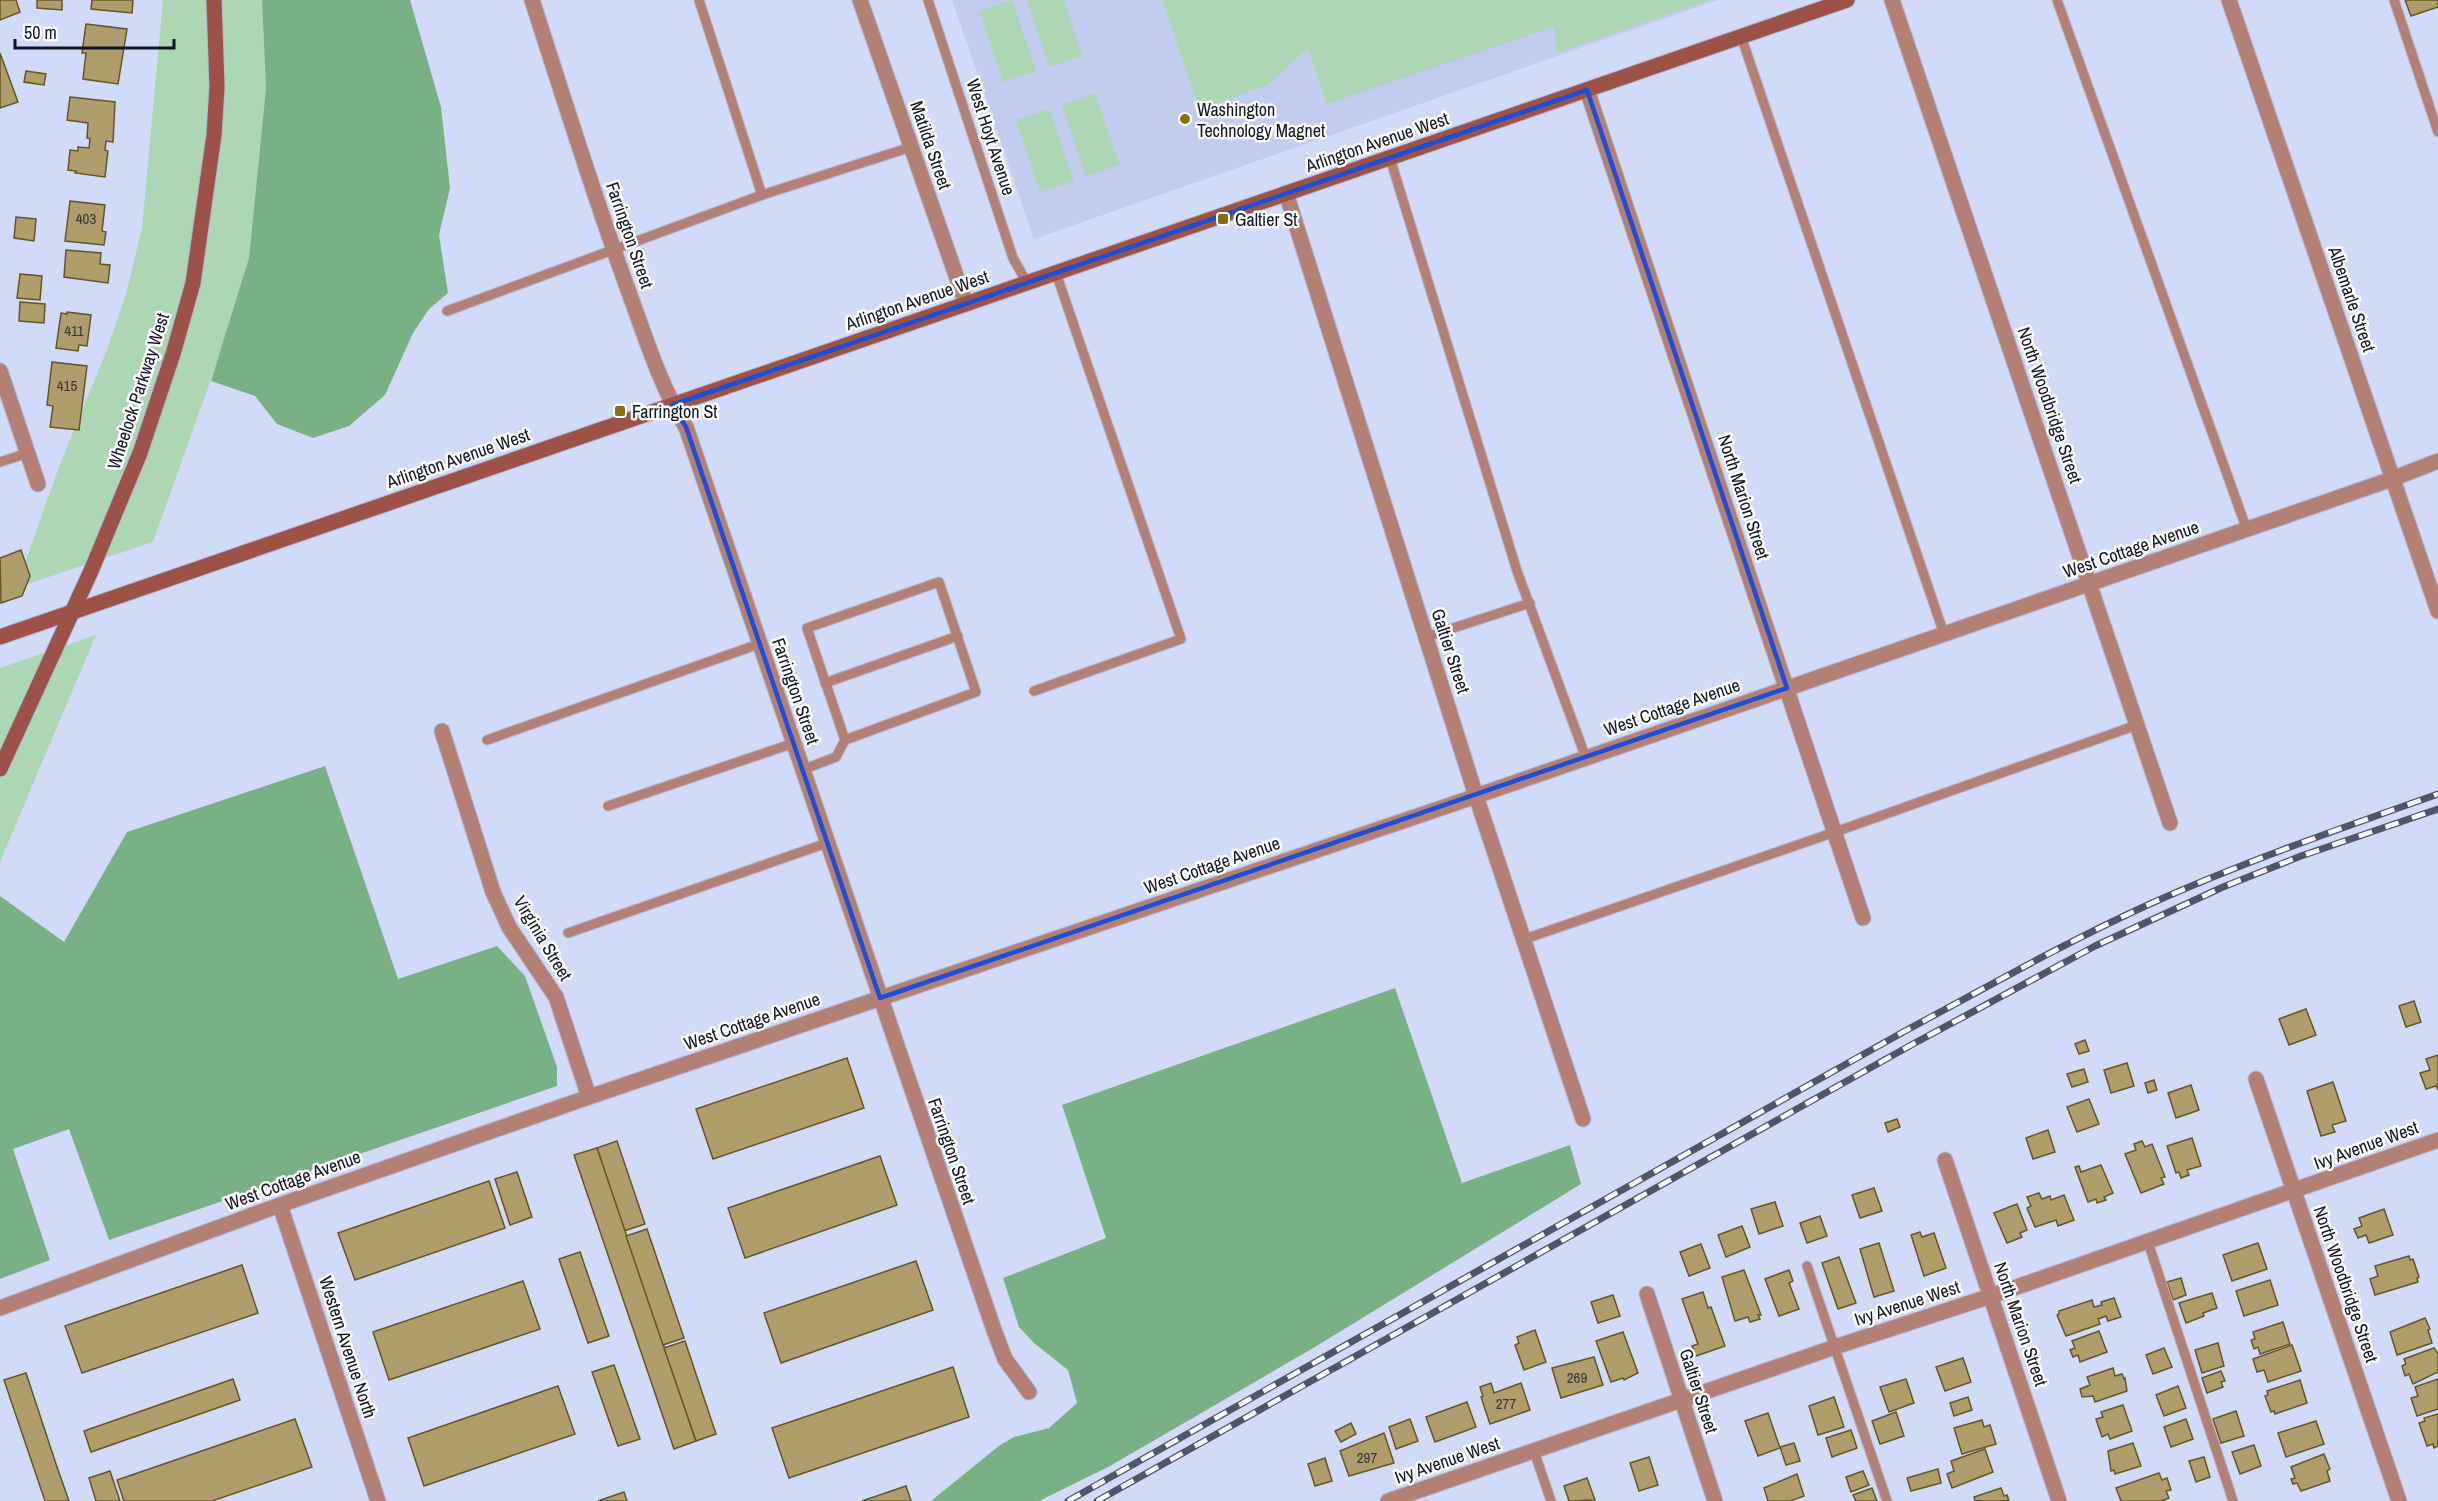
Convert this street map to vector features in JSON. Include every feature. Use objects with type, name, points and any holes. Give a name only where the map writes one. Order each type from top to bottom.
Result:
[{"type":"street","name":"Wheelock Parkway West","points":[[0,769],[92,571],[151,423],[193,283],[214,135],[217,87],[214,0]]},
{"type":"street","name":"Farrington Street","points":[[532,0],[614,251],[672,405],[686,427],[1005,1359],[1029,1392]]},
{"type":"street","name":"Matilda Street","points":[[860,0],[966,304]]},
{"type":"street","name":"Arlington Avenue West","points":[[0,637],[1847,0]]},
{"type":"street","name":"North Woodbridge Street","points":[[1892,0],[2170,823]]},
{"type":"street","name":"Albemarle Street","points":[[2229,0],[2438,611]]},
{"type":"street","name":"North Marion Street","points":[[1587,90],[1863,918]]},
{"type":"street","name":"Galtier Street","points":[[1286,193],[1476,796],[1583,1119]]},
{"type":"street","points":[[0,370],[38,484]]},
{"type":"street","name":"West Cottage Avenue","points":[[0,1308],[280,1205],[589,1097],[1476,796],[2438,462]]},
{"type":"street","name":"Virginia Street","points":[[442,731],[493,892],[509,927],[556,997],[589,1097]]},
{"type":"street","name":"North Woodbridge Street","points":[[2256,1079],[2399,1501]]},
{"type":"street","name":"Ivy Avenue West","points":[[1388,1501],[1835,1347],[1991,1296],[2438,1140]]},
{"type":"street","name":"North Marion Street","points":[[1945,1160],[2059,1501]]},
{"type":"street","name":"Western Avenue North","points":[[280,1205],[378,1501]]},
{"type":"street","name":"Galtier Street","points":[[1647,1294],[1715,1501]]},
{"type":"lane","points":[[699,0],[762,195]]},
{"type":"lane","name":"West Hoyt Avenue","points":[[928,0],[1013,258],[1027,283]]},
{"type":"lane","points":[[2057,0],[2247,530]]},
{"type":"lane","points":[[2394,0],[2438,132]]},
{"type":"lane","points":[[1741,36],[1944,634]]},
{"type":"lane","points":[[447,311],[762,195],[911,147]]},
{"type":"lane","points":[[1390,158],[1517,571],[1586,758]]},
{"type":"lane","points":[[1034,691],[1181,639],[1056,273]]},
{"type":"lane","points":[[0,462],[28,453]]},
{"type":"lane","points":[[802,770],[836,757],[845,740],[976,692],[939,582],[807,628],[845,740]]},
{"type":"lane","points":[[1426,637],[1530,603]]},
{"type":"lane","points":[[825,683],[958,636]]},
{"type":"lane","points":[[487,740],[759,644]]},
{"type":"lane","points":[[1525,939],[2137,724]]},
{"type":"lane","points":[[608,806],[794,743]]},
{"type":"lane","points":[[568,933],[827,843]]},
{"type":"lane","points":[[2148,1242],[2233,1501]]},
{"type":"lane","points":[[1807,1266],[1887,1501]]},
{"type":"lane","points":[[1534,1451],[1551,1501]]},
{"type":"highlighted area","points":[[1587,90],[1787,688],[880,998],[686,427],[672,405]]},
{"type":"shaded area","name":"Washington Technology Magnet","points":[[952,0],[1718,0],[1034,239]]},
{"type":"green space","points":[[163,0],[262,0],[266,88],[249,258],[221,351],[153,542],[16,588],[60,464],[106,352],[126,294],[142,228]]},
{"type":"green space","points":[[262,0],[410,0],[441,107],[450,188],[439,235],[448,293],[429,309],[413,333],[385,395],[349,426],[313,438],[277,424],[255,396],[211,381],[249,258],[266,88]]},
{"type":"green space","points":[[1012,0],[1036,71],[1003,82],[979,11]]},
{"type":"green space","points":[[1027,0],[1064,0],[1082,56],[1049,67]]},
{"type":"green space","points":[[1162,0],[1710,0],[1557,53],[1554,27],[1327,104],[1308,48],[1269,84],[1200,110]]},
{"type":"green space","points":[[1095,93],[1120,165],[1086,176],[1062,105]]},
{"type":"green space","points":[[1049,109],[1074,181],[1040,192],[1016,120]]},
{"type":"green space","points":[[96,635],[0,862],[0,668]]},
{"type":"green space","points":[[325,766],[398,979],[497,946],[525,976],[557,1067],[557,1086],[109,1240],[69,1129],[13,1149],[50,1260],[0,1279],[0,896],[64,942],[127,832]]},
{"type":"green space","points":[[1395,988],[1462,1183],[1570,1145],[1581,1184],[1315,1347],[1110,1466],[1039,1501],[931,1501],[1000,1445],[1014,1437],[1049,1428],[1077,1403],[1068,1370],[1034,1343],[1019,1327],[1003,1278],[1106,1238],[1062,1105]]},
{"type":"building","points":[[0,0],[16,0],[20,12],[0,20]]},
{"type":"building","points":[[37,0],[62,0],[62,10],[37,8]]},
{"type":"building","points":[[92,0],[133,0],[132,13],[91,9]]},
{"type":"building","points":[[2405,0],[2438,0],[2438,7],[2411,16]]},
{"type":"building","points":[[86,24],[127,29],[118,84],[83,79],[86,53],[82,53]]},
{"type":"building","points":[[0,53],[18,102],[0,108]]},
{"type":"building","points":[[26,71],[46,74],[44,85],[24,82]]},
{"type":"building","points":[[70,97],[115,102],[113,142],[106,141],[105,150],[108,151],[105,177],[68,170],[70,150],[78,151],[78,147],[89,148],[90,139],[87,138],[88,123],[67,120]]},
{"type":"building","points":[[70,201],[105,205],[102,231],[106,232],[104,245],[65,241]]},
{"type":"building","points":[[16,217],[36,219],[34,241],[14,238]]},
{"type":"building","points":[[66,250],[101,253],[100,264],[110,265],[108,283],[64,277]]},
{"type":"building","points":[[20,274],[42,276],[40,300],[17,298]]},
{"type":"building","points":[[20,302],[45,304],[44,323],[19,321]]},
{"type":"building","points":[[67,312],[91,315],[87,346],[79,345],[78,351],[56,348],[61,313],[67,314]]},
{"type":"building","points":[[52,362],[87,366],[79,430],[50,427],[53,406],[47,405]]},
{"type":"building","points":[[21,550],[30,576],[22,596],[1,603],[0,558]]},
{"type":"building","points":[[2414,1001],[2421,1022],[2406,1027],[2399,1006]]},
{"type":"building","points":[[2306,1009],[2316,1035],[2289,1045],[2279,1019]]},
{"type":"building","points":[[2085,1040],[2089,1051],[2079,1054],[2075,1044]]},
{"type":"building","points":[[2438,1055],[2438,1090],[2436,1086],[2426,1089],[2420,1073],[2430,1070],[2426,1059]]},
{"type":"building","points":[[847,1058],[864,1108],[713,1159],[696,1109]]},
{"type":"building","points":[[2127,1063],[2134,1086],[2111,1093],[2104,1070]]},
{"type":"building","points":[[2084,1069],[2088,1082],[2072,1087],[2067,1074]]},
{"type":"building","points":[[2154,1080],[2157,1090],[2148,1093],[2145,1083]]},
{"type":"building","points":[[2333,1082],[2346,1121],[2332,1125],[2335,1132],[2321,1136],[2307,1091]]},
{"type":"building","points":[[2191,1085],[2199,1110],[2176,1118],[2168,1093]]},
{"type":"building","points":[[2089,1099],[2099,1124],[2077,1132],[2067,1107]]},
{"type":"building","points":[[1897,1119],[1900,1127],[1888,1132],[1885,1123]]},
{"type":"building","points":[[2048,1130],[2055,1152],[2033,1159],[2026,1138]]},
{"type":"building","points":[[2192,1138],[2201,1166],[2187,1170],[2189,1175],[2181,1178],[2179,1172],[2176,1173],[2167,1146]]},
{"type":"building","points":[[617,1141],[645,1224],[624,1231],[597,1148]]},
{"type":"building","points":[[2142,1141],[2145,1147],[2152,1144],[2165,1177],[2161,1178],[2164,1184],[2141,1193],[2125,1154],[2136,1150],[2134,1144]]},
{"type":"building","points":[[597,1148],[696,1441],[674,1449],[574,1155]]},
{"type":"building","points":[[880,1156],[897,1205],[745,1258],[728,1208]]},
{"type":"building","points":[[2101,1165],[2113,1193],[2104,1197],[2106,1200],[2097,1203],[2096,1199],[2088,1202],[2075,1167],[2079,1166],[2081,1172]]},
{"type":"building","points":[[517,1172],[532,1217],[510,1225],[495,1179]]},
{"type":"building","points":[[489,1181],[505,1228],[355,1280],[338,1233]]},
{"type":"building","points":[[1874,1188],[1882,1211],[1860,1218],[1852,1195]]},
{"type":"building","points":[[2039,1193],[2042,1199],[2050,1196],[2051,1200],[2064,1195],[2074,1220],[2058,1226],[2056,1220],[2035,1227],[2027,1208],[2031,1206],[2027,1197]]},
{"type":"building","points":[[1775,1202],[1783,1226],[1759,1234],[1751,1209]]},
{"type":"building","points":[[2017,1204],[2027,1230],[2020,1233],[2022,1237],[2007,1243],[1994,1213]]},
{"type":"building","points":[[2384,1209],[2393,1235],[2369,1243],[2366,1235],[2358,1238],[2354,1229],[2362,1226],[2359,1218]]},
{"type":"building","points":[[1820,1216],[1827,1236],[1807,1243],[1800,1223]]},
{"type":"building","points":[[1742,1226],[1750,1247],[1726,1257],[1718,1235]]},
{"type":"building","points":[[647,1229],[684,1338],[663,1345],[626,1236]]},
{"type":"building","points":[[1920,1232],[1922,1237],[1934,1233],[1946,1268],[1924,1276],[1911,1235]]},
{"type":"building","points":[[1879,1243],[1894,1291],[1874,1297],[1860,1249]]},
{"type":"building","points":[[2258,1243],[2267,1269],[2232,1281],[2223,1255]]},
{"type":"building","points":[[1701,1244],[1710,1268],[1689,1276],[1680,1252]]},
{"type":"building","points":[[580,1252],[609,1336],[588,1343],[559,1259]]},
{"type":"building","points":[[2409,1256],[2410,1260],[2413,1259],[2419,1277],[2418,1282],[2375,1295],[2370,1279],[2378,1276],[2375,1266]]},
{"type":"building","points":[[1839,1257],[1856,1303],[1838,1309],[1822,1263]]},
{"type":"building","points":[[916,1261],[933,1310],[781,1363],[764,1313]]},
{"type":"building","points":[[242,1265],[258,1313],[82,1373],[65,1326]]},
{"type":"building","points":[[1744,1270],[1761,1315],[1758,1315],[1760,1319],[1750,1322],[1748,1317],[1735,1321],[1722,1277]]},
{"type":"building","points":[[1789,1270],[1793,1281],[1789,1283],[1799,1309],[1779,1316],[1765,1279]]},
{"type":"building","points":[[2181,1278],[2186,1295],[2173,1300],[2167,1282]]},
{"type":"building","points":[[2270,1280],[2278,1305],[2244,1316],[2236,1291]]},
{"type":"building","points":[[523,1281],[540,1329],[389,1380],[373,1332]]},
{"type":"building","points":[[1703,1292],[1725,1346],[1696,1356],[1692,1346],[1698,1344],[1682,1299]]},
{"type":"building","points":[[2212,1293],[2217,1308],[2186,1323],[2179,1303]]},
{"type":"building","points":[[1613,1295],[1620,1316],[1598,1323],[1591,1302]]},
{"type":"building","points":[[2114,1298],[2121,1317],[2108,1321],[2106,1316],[2098,1319],[2100,1324],[2066,1336],[2057,1315],[2059,1311],[2092,1300],[2094,1307]]},
{"type":"building","points":[[2425,1318],[2430,1329],[2428,1330],[2432,1343],[2397,1355],[2390,1332]]},
{"type":"building","points":[[2283,1322],[2290,1344],[2260,1354],[2258,1347],[2254,1349],[2251,1340],[2255,1339],[2253,1332]]},
{"type":"building","points":[[1535,1330],[1546,1362],[1524,1370],[1515,1345],[1519,1343],[1517,1337]]},
{"type":"building","points":[[2099,1331],[2107,1352],[2080,1362],[2078,1355],[2073,1357],[2070,1350],[2075,1348],[2072,1341]]},
{"type":"building","points":[[1623,1332],[1638,1373],[1624,1380],[1623,1378],[1611,1382],[1596,1341]]},
{"type":"building","points":[[685,1341],[716,1434],[696,1441],[664,1348]]},
{"type":"building","points":[[2218,1343],[2224,1366],[2202,1373],[2195,1350]]},
{"type":"building","points":[[2292,1345],[2301,1371],[2268,1382],[2264,1370],[2257,1372],[2253,1359]]},
{"type":"building","points":[[2164,1348],[2172,1367],[2153,1374],[2146,1355]]},
{"type":"building","points":[[2434,1348],[2438,1354],[2438,1372],[2413,1384],[2409,1374],[2405,1376],[2402,1366],[2406,1364],[2404,1359]]},
{"type":"building","points":[[1594,1357],[1603,1385],[1561,1398],[1552,1368]]},
{"type":"building","points":[[1963,1358],[1971,1382],[1945,1391],[1936,1367]]},
{"type":"building","points":[[614,1365],[640,1439],[618,1446],[592,1372]]},
{"type":"building","points":[[953,1367],[969,1417],[789,1478],[772,1428]]},
{"type":"building","points":[[2113,1368],[2115,1376],[2122,1374],[2125,1378],[2127,1391],[2095,1402],[2093,1396],[2082,1397],[2080,1389],[2090,1385],[2087,1377]]},
{"type":"building","points":[[2221,1371],[2225,1381],[2221,1382],[2223,1387],[2207,1393],[2202,1378]]},
{"type":"building","points":[[26,1373],[69,1501],[45,1501],[4,1380]]},
{"type":"building","points":[[233,1379],[240,1400],[91,1452],[84,1431]]},
{"type":"building","points":[[1906,1379],[1914,1403],[1889,1412],[1880,1387]]},
{"type":"building","points":[[2438,1379],[2438,1409],[2417,1416],[2411,1398],[2418,1396],[2415,1387]]},
{"type":"building","points":[[2300,1380],[2307,1403],[2275,1414],[2274,1411],[2271,1412],[2265,1396],[2268,1395],[2267,1391]]},
{"type":"building","points":[[1491,1383],[1494,1393],[1521,1383],[1530,1410],[1490,1424],[1480,1387]]},
{"type":"building","points":[[558,1386],[575,1434],[424,1486],[408,1438]]},
{"type":"building","points":[[2178,1386],[2186,1408],[2164,1416],[2156,1395]]},
{"type":"building","points":[[1834,1397],[1844,1427],[1818,1435],[1809,1406]]},
{"type":"building","points":[[1968,1397],[1972,1410],[1954,1416],[1950,1403]]},
{"type":"building","points":[[1467,1402],[1476,1427],[1435,1442],[1426,1417]]},
{"type":"building","points":[[2123,1405],[2132,1431],[2110,1439],[2108,1434],[2102,1437],[2096,1419],[2103,1417],[2101,1412]]},
{"type":"building","points":[[2236,1411],[2244,1436],[2221,1443],[2213,1419]]},
{"type":"building","points":[[1896,1412],[1904,1436],[1880,1444],[1872,1421]]},
{"type":"building","points":[[1768,1413],[1780,1448],[1758,1456],[1745,1421]]},
{"type":"building","points":[[2438,1414],[2438,1446],[2434,1448],[2433,1444],[2427,1446],[2419,1423],[2425,1421],[2424,1418]]},
{"type":"building","points":[[295,1419],[312,1467],[212,1501],[124,1501],[117,1480]]},
{"type":"building","points":[[1410,1419],[1418,1441],[1396,1449],[1389,1427]]},
{"type":"building","points":[[2186,1419],[2193,1439],[2171,1447],[2164,1427]]},
{"type":"building","points":[[1982,1420],[1984,1427],[1990,1425],[1996,1444],[1962,1454],[1954,1428]]},
{"type":"building","points":[[2316,1421],[2324,1444],[2286,1457],[2278,1433]]},
{"type":"building","points":[[1351,1423],[1356,1434],[1341,1442],[1335,1431]]},
{"type":"building","points":[[1851,1430],[1857,1448],[1832,1457],[1826,1438]]},
{"type":"building","points":[[1384,1433],[1394,1463],[1349,1476],[1340,1451]]},
{"type":"building","points":[[1794,1443],[1800,1461],[1786,1465],[1780,1447]]},
{"type":"building","points":[[2133,1443],[2141,1466],[2115,1474],[2114,1470],[2111,1471],[2108,1451]]},
{"type":"building","points":[[2254,1445],[2261,1466],[2240,1474],[2232,1452]]},
{"type":"building","points":[[1985,1449],[1993,1472],[1952,1488],[1947,1474],[1954,1471],[1951,1461]]},
{"type":"building","points":[[2324,1454],[2330,1469],[2327,1471],[2330,1481],[2301,1491],[2297,1483],[2293,1484],[2291,1479],[2295,1478],[2291,1467]]},
{"type":"building","points":[[1649,1457],[1658,1485],[1639,1491],[1630,1463]]},
{"type":"building","points":[[2204,1457],[2210,1477],[2196,1482],[2189,1461]]},
{"type":"building","points":[[1325,1458],[1332,1481],[1315,1486],[1308,1464]]},
{"type":"building","points":[[1938,1469],[1941,1483],[1911,1491],[1907,1478]]},
{"type":"building","points":[[110,1471],[120,1501],[96,1501],[89,1478]]},
{"type":"building","points":[[1863,1471],[1869,1485],[1851,1492],[1846,1477]]},
{"type":"building","points":[[2159,1473],[2162,1480],[2167,1478],[2171,1490],[2166,1491],[2169,1498],[2161,1501],[2121,1501],[2116,1488]]},
{"type":"building","points":[[1797,1474],[1804,1496],[1790,1501],[1768,1501],[1764,1488]]},
{"type":"building","points":[[1587,1478],[1595,1500],[1569,1501],[1564,1486]]},
{"type":"building","points":[[906,1486],[911,1501],[862,1501]]},
{"type":"building","points":[[1872,1488],[1877,1501],[1856,1501],[1853,1495]]},
{"type":"building","points":[[2001,1488],[2009,1501],[1975,1501],[1974,1497]]},
{"type":"building","points":[[624,1492],[627,1501],[598,1501]]},
{"type":"railway","points":[[1068,1501],[1905,1031],[2059,949],[2152,903],[2223,873],[2438,794]]},
{"type":"railway","points":[[1097,1501],[1913,1044],[2095,946],[2223,887],[2301,856],[2438,809]]},
{"type":"place","name":"Washington Technology Magnet","points":[[1185,119]]},
{"type":"place","name":"Galtier St","points":[[1223,219]]},
{"type":"place","name":"Farrington St","points":[[620,411]]}]
